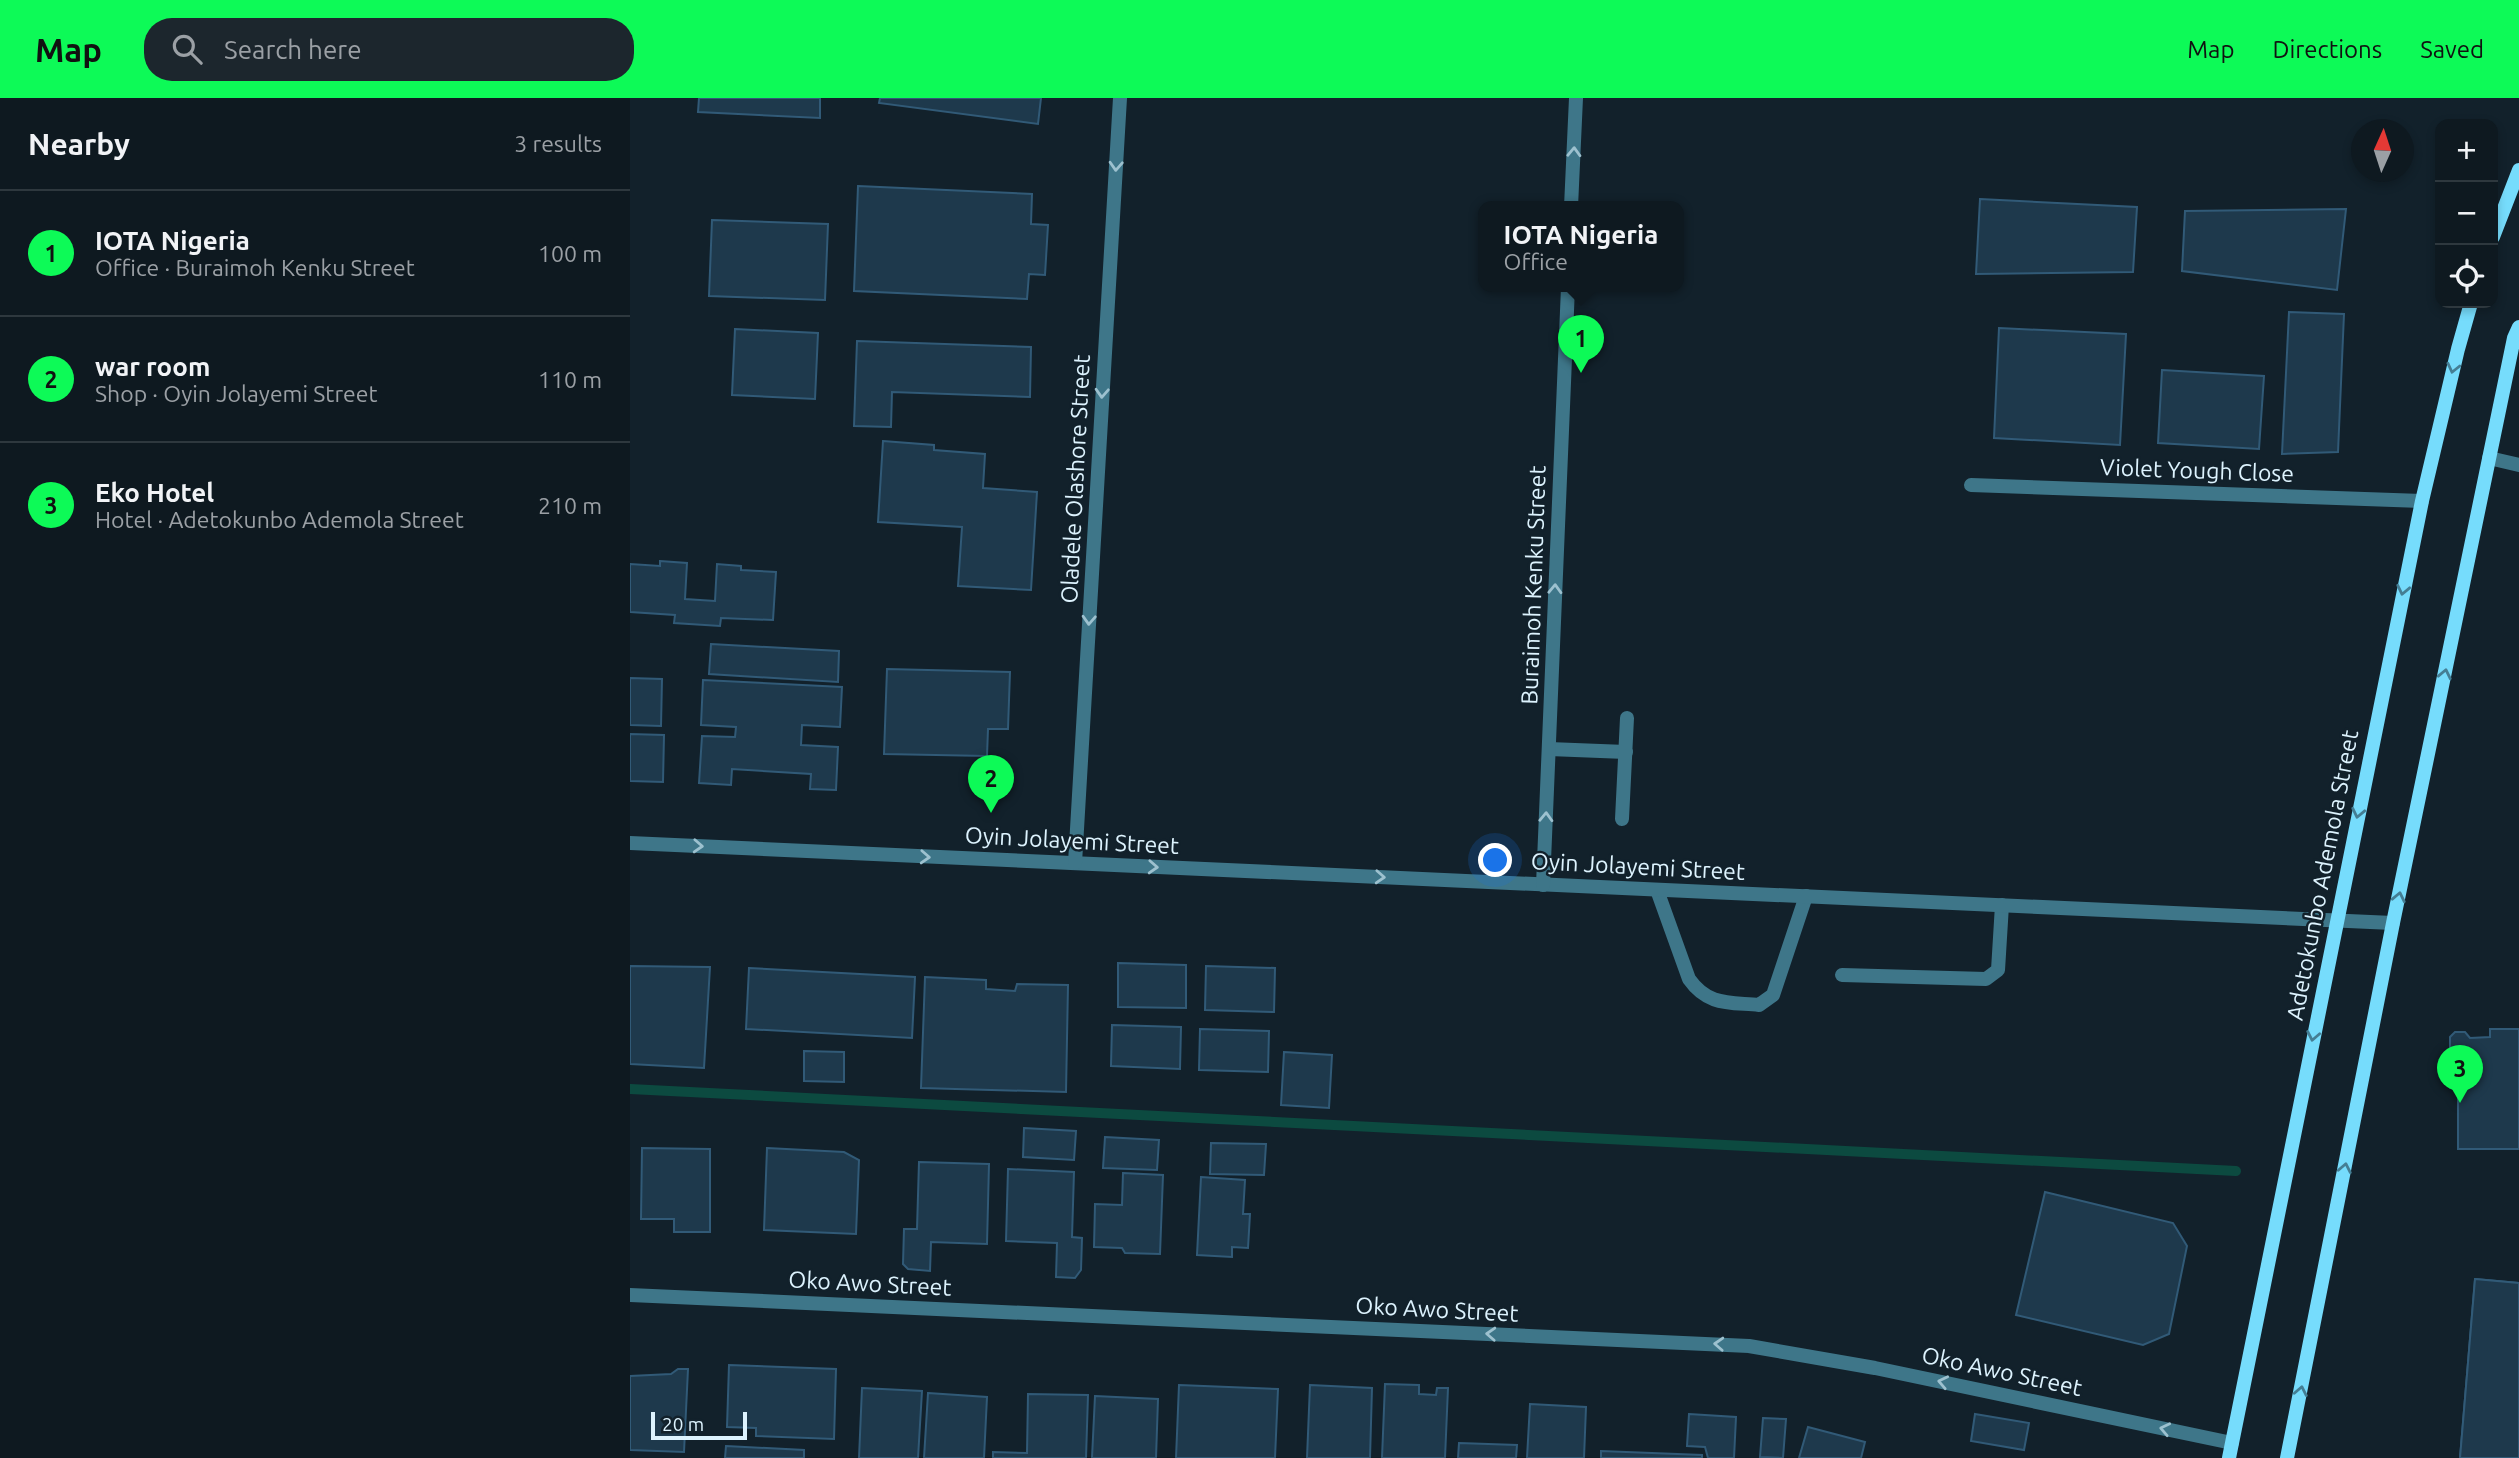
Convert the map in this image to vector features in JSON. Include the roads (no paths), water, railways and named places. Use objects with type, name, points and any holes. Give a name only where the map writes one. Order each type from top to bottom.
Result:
[{"type":"main road","points":[[2498,224],[2519,170]]},
{"type":"main road","name":"Adetokunbo Ademola Street","points":[[2231,1451],[2422,501],[2470,308]]},
{"type":"main road","points":[[2287,1458],[2393,923],[2514,338],[2519,327]]},
{"type":"street","name":"Oladele Olashore Street","points":[[1075,863],[1120,98]]},
{"type":"street","points":[[1571,201],[1576,98]]},
{"type":"street","name":"Buraimoh Kenku Street","points":[[1543,885],[1568,292]]},
{"type":"street","points":[[2489,458],[2519,465]]},
{"type":"street","name":"Violet Yough Close","points":[[1971,485],[2422,501]]},
{"type":"street","points":[[1622,819],[1627,718]]},
{"type":"street","points":[[1549,749],[1626,752]]},
{"type":"street","name":"Oyin Jolayemi Street","points":[[630,843],[2393,923]]},
{"type":"street","points":[[1657,890],[1689,979],[1696,990],[1713,1001],[1759,1005],[1773,995],[1806,896]]},
{"type":"street","points":[[1842,975],[1986,979],[1998,970],[2001,905]]},
{"type":"street","name":"Oko Awo Street","points":[[630,1295],[1749,1346],[1875,1368],[2231,1451]]},
{"type":"waterway","points":[[630,1089],[2236,1171]]},
{"type":"place","name":"IOTA Nigeria","points":[[1581,373]]},
{"type":"place","name":"war room","points":[[991,813]]},
{"type":"place","name":"Eko Hotel","points":[[2460,1103]]}]
